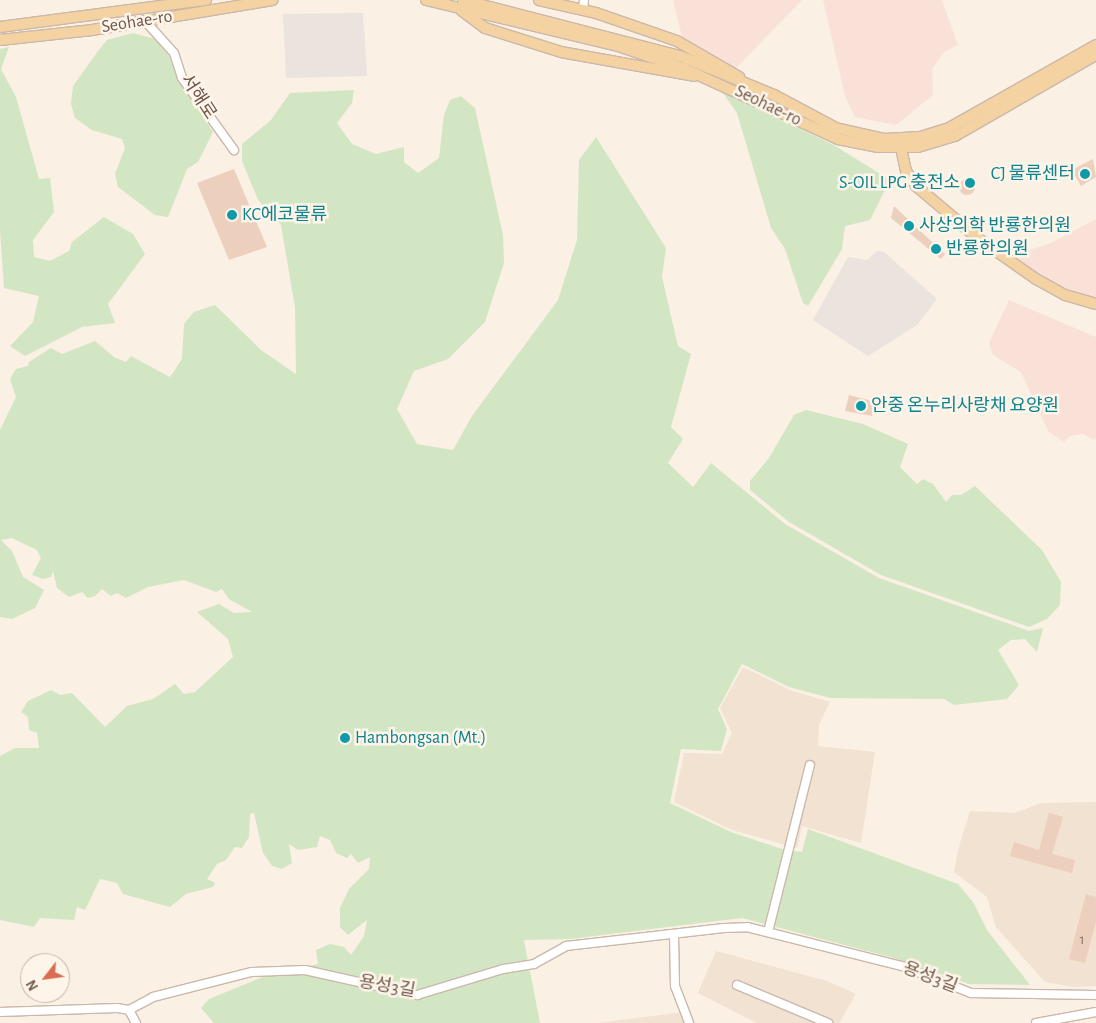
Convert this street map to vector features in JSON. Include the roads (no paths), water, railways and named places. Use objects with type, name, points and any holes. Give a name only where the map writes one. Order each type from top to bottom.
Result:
[{"type":"main road","name":"Seohae-ro","points":[[0,27],[206,0]]},
{"type":"main road","name":"Seohae-ro","points":[[0,40],[145,21],[273,0]]},
{"type":"main road","name":"Seohae-ro","points":[[426,0],[461,4],[680,56],[748,85],[836,128],[901,144],[947,130],[1058,64],[1096,45]]},
{"type":"main road","points":[[539,0],[583,5],[677,41],[723,65],[748,85]]},
{"type":"main road","name":"Seohae-ro","points":[[461,4],[618,46],[710,79],[838,139],[901,144],[955,136],[1096,55]]},
{"type":"main road","points":[[461,4],[485,28],[571,52],[710,79]]},
{"type":"main road","points":[[1058,64],[1096,39]]},
{"type":"main road","points":[[901,144],[906,171],[916,186],[979,239],[1036,279],[1065,295],[1096,304]]},
{"type":"street","name":"서해로","points":[[145,21],[174,52],[182,78],[234,150]]},
{"type":"street","points":[[768,932],[810,765]]},
{"type":"street","name":"용성3길","points":[[129,1010],[153,997],[252,972],[305,970],[417,995],[503,969],[534,964],[566,946],[724,928],[768,932],[905,967],[971,993],[1096,995]]},
{"type":"street","points":[[674,934],[675,986],[689,1023]]},
{"type":"street","points":[[737,985],[828,1023]]},
{"type":"street","points":[[0,1012],[117,1008],[129,1010],[136,1023]]},
{"type":"street","points":[[1036,1023],[1096,1012]]},
{"type":"place","name":"CJ 물류센터","points":[[1085,174]]},
{"type":"place","name":"S-OIL LPG 충전소","points":[[970,183]]},
{"type":"place","name":"KC에코물류","points":[[232,215]]},
{"type":"place","name":"사상의학 반룡한의원","points":[[909,226]]},
{"type":"place","name":"반룡한의원","points":[[936,249]]},
{"type":"place","name":"안중 온누리사랑채 요양원","points":[[861,406]]},
{"type":"place","name":"Hambongsan (Mt.)","points":[[345,738]]}]
